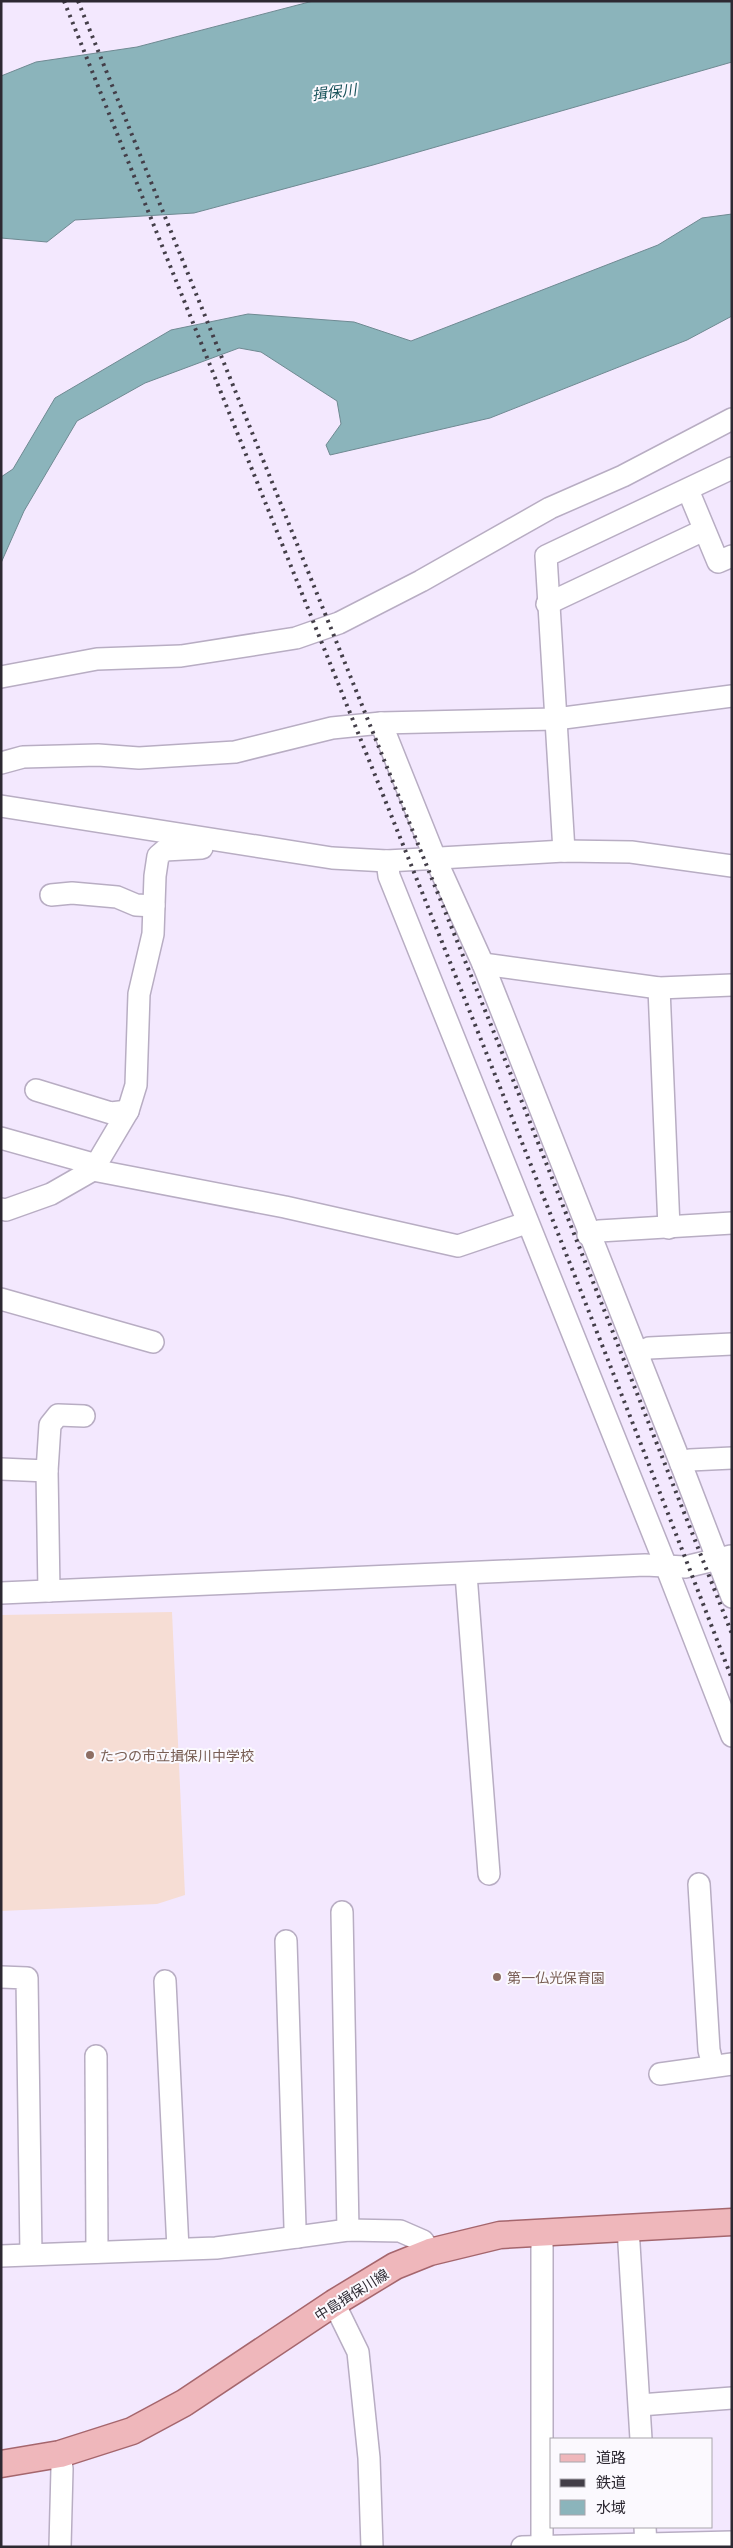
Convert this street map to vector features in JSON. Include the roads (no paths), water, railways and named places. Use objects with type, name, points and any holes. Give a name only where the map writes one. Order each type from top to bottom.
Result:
[{"type":"main road","name":"中島揖保川線","points":[[1,2464],[60,2454],[132,2431],[184,2403],[334,2303],[395,2266],[430,2252],[473,2240],[542,2232],[732,2222]]},
{"type":"street","points":[[1,677],[97,659],[181,656],[296,638],[339,623],[421,581],[550,508],[623,476],[732,419]]},
{"type":"street","points":[[564,851],[547,604],[546,556],[732,468]]},
{"type":"street","points":[[688,490],[718,562],[732,556]]},
{"type":"street","points":[[547,604],[704,530]]},
{"type":"street","points":[[1,763],[23,757],[98,755],[139,758],[235,752],[332,728],[381,723],[556,719],[732,696]]},
{"type":"street","points":[[381,723],[435,858],[483,964],[588,1235],[638,1353],[681,1464],[724,1557],[732,1598]]},
{"type":"street","points":[[1,806],[218,842],[332,858],[387,861],[564,851],[631,852],[732,866]]},
{"type":"street","points":[[3,1216],[51,1194],[95,1167],[128,1111],[136,1085],[139,994],[153,934],[158,856],[165,850],[202,848],[218,842]]},
{"type":"street","points":[[387,861],[388,876],[526,1223],[666,1566],[732,1736]]},
{"type":"street","points":[[51,895],[72,893],[117,897],[136,905],[154,906]]},
{"type":"street","points":[[483,964],[659,988],[732,985]]},
{"type":"street","points":[[659,988],[669,1228]]},
{"type":"street","points":[[36,1090],[111,1113],[128,1111]]},
{"type":"street","points":[[1,1138],[95,1167],[285,1206],[458,1246],[526,1223]]},
{"type":"street","points":[[588,1235],[599,1231],[732,1223]]},
{"type":"street","points":[[1,1299],[153,1342]]},
{"type":"street","points":[[638,1353],[649,1348],[732,1344]]},
{"type":"street","points":[[49,1591],[47,1471],[50,1425],[58,1415],[84,1416]]},
{"type":"street","points":[[681,1464],[690,1460],[732,1458]]},
{"type":"street","points":[[1,1469],[47,1471]]},
{"type":"street","points":[[1,1593],[666,1566],[685,1567],[724,1557]]},
{"type":"street","points":[[466,1574],[489,1874]]},
{"type":"street","points":[[699,1884],[709,2050],[722,2065]]},
{"type":"street","points":[[342,1912],[348,2230]]},
{"type":"street","points":[[286,1941],[295,2227],[298,2237]]},
{"type":"street","points":[[1,1977],[27,1978],[31,2254]]},
{"type":"street","points":[[165,1981],[178,2249]]},
{"type":"street","points":[[96,2056],[97,2252]]},
{"type":"street","points":[[660,2074],[722,2065]]},
{"type":"street","points":[[628,2228],[641,2438]]},
{"type":"street","points":[[1,2256],[216,2248],[348,2230],[400,2231],[423,2241],[430,2252]]},
{"type":"street","points":[[542,2232],[532,2546],[646,2539],[732,2542]]},
{"type":"street","points":[[334,2303],[358,2352],[368,2458],[372,2547]]},
{"type":"street","points":[[640,2404],[732,2398]]},
{"type":"street","points":[[60,2454],[62,2469],[60,2547]]},
{"type":"water","name":"揖保川","points":[[313,1],[732,1],[732,62],[373,165],[194,213],[75,220],[47,242],[1,238],[1,76],[36,62],[137,47]]},
{"type":"water","points":[[732,214],[732,316],[687,340],[490,418],[330,455],[326,445],[341,424],[337,401],[261,352],[239,348],[145,383],[77,421],[24,511],[1,563],[1,477],[13,469],[55,398],[171,330],[248,314],[354,322],[411,341],[658,245],[702,218]]},
{"type":"railway","points":[[64,1],[485,1048],[732,1679]]},
{"type":"railway","points":[[78,1],[524,1107],[732,1634]]},
{"type":"place","name":"たつの市立揖保川中学校","points":[[90,1755]]},
{"type":"place","name":"第一仏光保育園","points":[[497,1977]]}]
